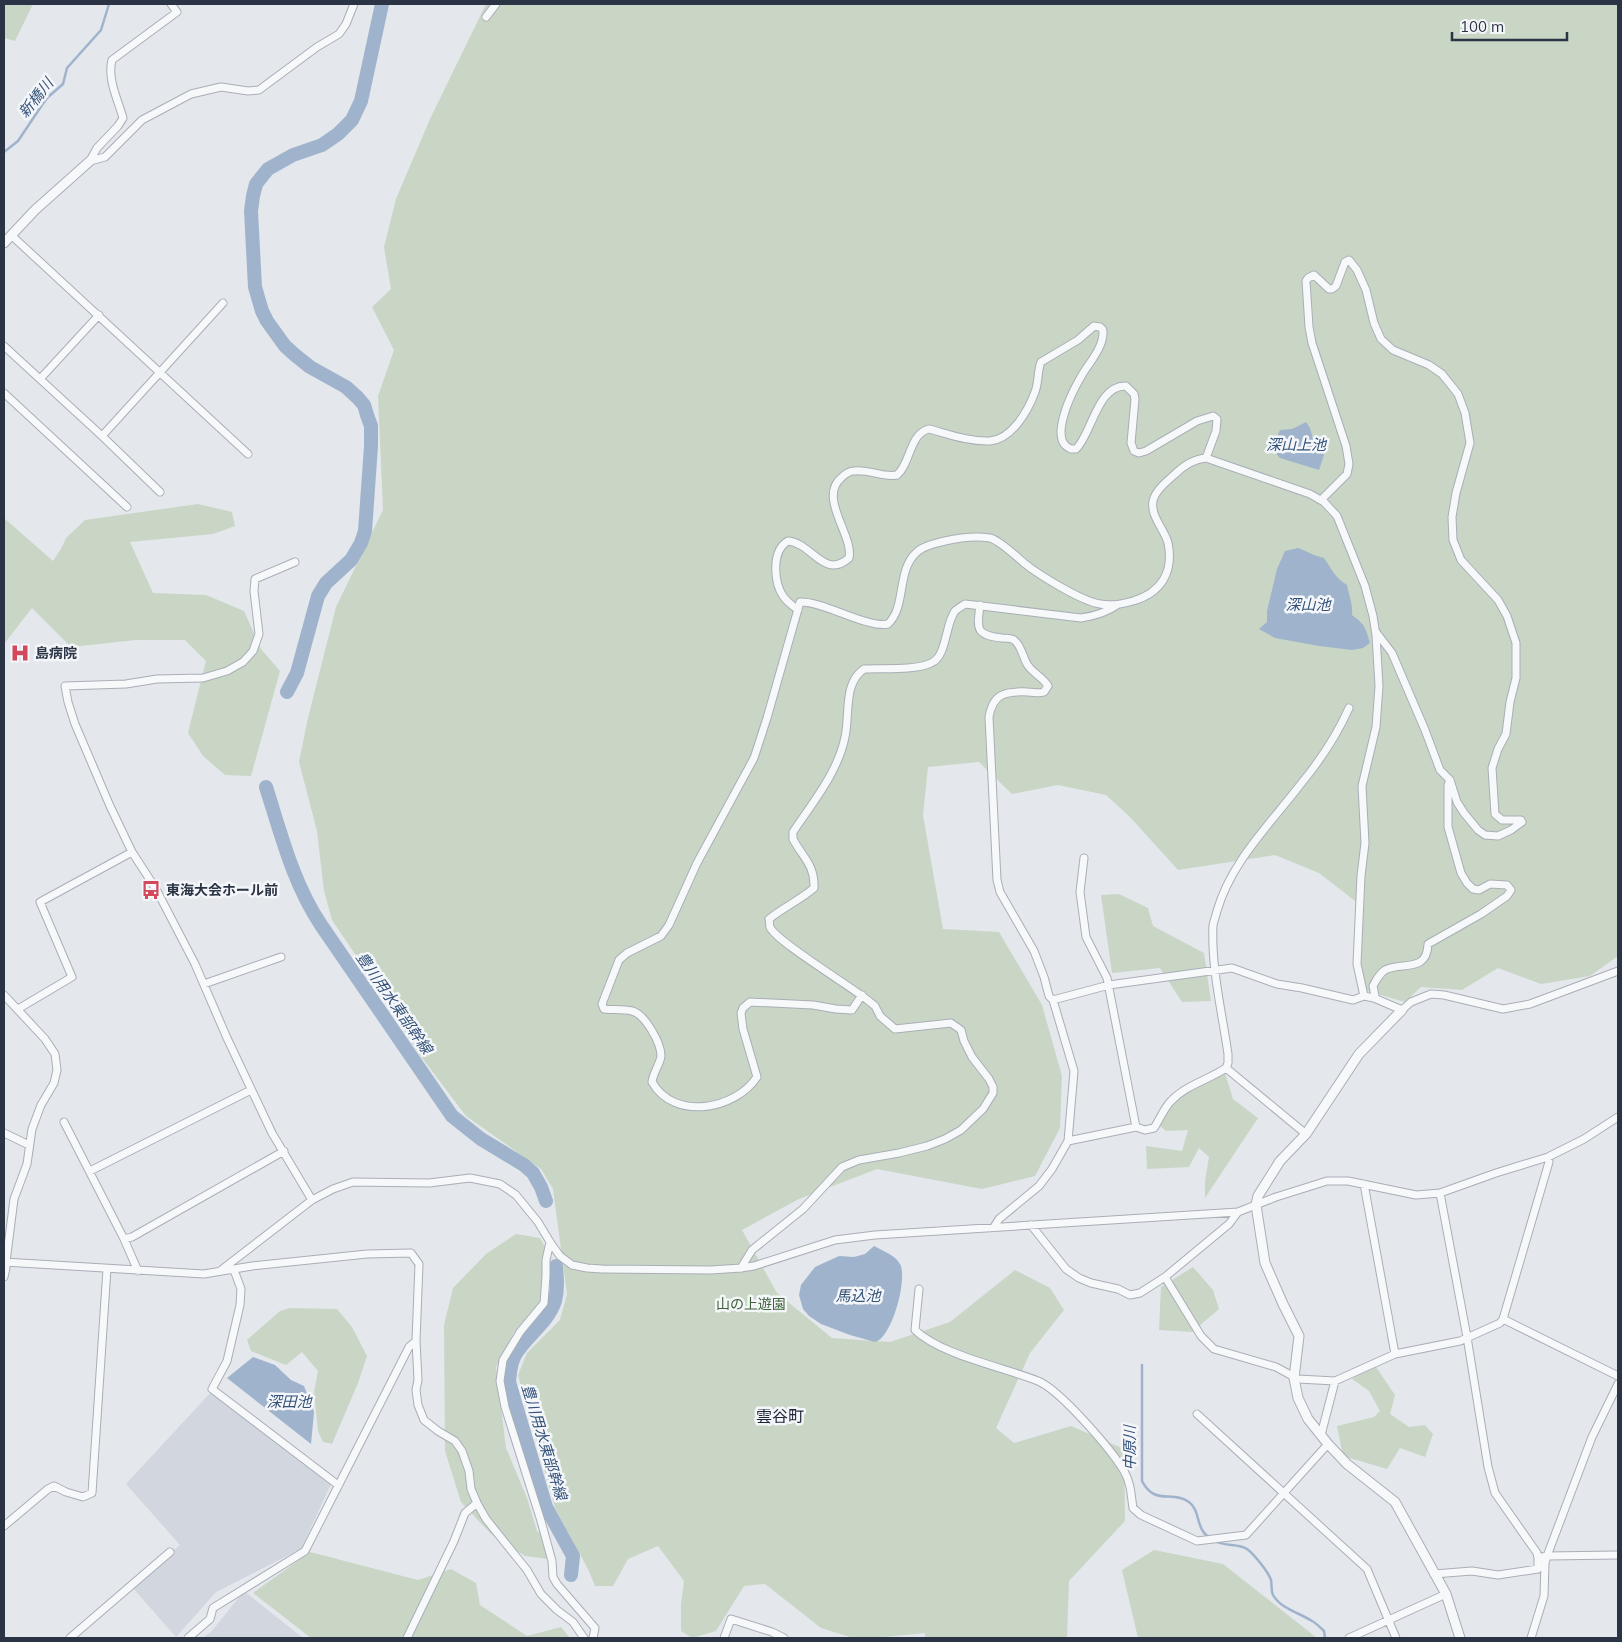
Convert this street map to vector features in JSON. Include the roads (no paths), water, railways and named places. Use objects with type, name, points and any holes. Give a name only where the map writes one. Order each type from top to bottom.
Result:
[{"type":"street","points":[[4,243],[35,210],[90,161],[97,148],[118,126],[123,118],[112,82],[110,68],[112,60],[177,12],[171,4]]},
{"type":"street","points":[[90,161],[104,157],[142,120],[191,94],[221,87],[248,92],[259,90],[317,47],[339,34],[346,24],[354,4]]},
{"type":"street","points":[[486,17],[496,4]]},
{"type":"street","points":[[11,235],[248,454]]},
{"type":"street","points":[[1321,500],[1347,474],[1349,464],[1346,446],[1312,343],[1306,281],[1311,275],[1314,275],[1329,289],[1332,289],[1336,286],[1345,262],[1349,260],[1357,270],[1366,290],[1374,324],[1381,338],[1393,350],[1429,365],[1442,374],[1458,394],[1465,413],[1470,443],[1456,493],[1452,517],[1453,540],[1461,560],[1498,600],[1515,637],[1516,678],[1510,702],[1506,734],[1498,749],[1492,768],[1495,814],[1502,820],[1519,819],[1522,822],[1511,830],[1498,836],[1485,835],[1464,814],[1457,802],[1450,780],[1440,770],[1392,653],[1376,632]]},
{"type":"street","points":[[102,436],[223,303]]},
{"type":"street","points":[[40,379],[99,315]]},
{"type":"street","points":[[798,610],[782,595],[778,585],[776,566],[781,547],[788,541],[794,542],[805,547],[827,565],[834,565],[848,558],[848,548],[838,518],[833,494],[838,480],[846,473],[854,470],[887,476],[897,475],[903,468],[918,436],[925,430],[975,440],[991,441],[1003,437],[1017,425],[1031,402],[1036,391],[1041,362],[1078,340],[1094,326],[1100,326],[1103,330],[1103,335],[1099,347],[1080,377],[1066,406],[1062,423],[1062,442],[1071,449],[1076,449],[1082,444],[1093,416],[1108,394],[1116,387],[1126,386],[1134,394],[1135,399],[1131,443],[1134,451],[1146,450],[1197,421],[1213,416],[1217,419],[1216,430],[1206,458]]},
{"type":"street","points":[[4,346],[160,492]]},
{"type":"street","points":[[4,393],[127,507]]},
{"type":"street","points":[[862,995],[852,1010],[762,1002],[750,1002],[747,1004],[741,1013],[742,1029],[757,1077],[752,1084],[735,1097],[708,1106],[679,1104],[663,1096],[652,1082],[661,1058],[660,1048],[651,1028],[632,1011],[604,1009],[602,1004],[619,960],[627,953],[661,936],[669,925],[696,863],[754,758],[802,602],[878,624],[888,624],[895,616],[907,565],[915,552],[940,542],[978,538],[992,538],[1030,568],[1083,598],[1099,604],[1117,604],[1152,594],[1164,581],[1169,563],[1168,543],[1152,504],[1155,496],[1166,482],[1185,465],[1201,458],[1206,458],[1310,494],[1329,506],[1337,516],[1350,547],[1374,616],[1379,686],[1376,727],[1362,786],[1365,843],[1361,876],[1357,964],[1364,996]]},
{"type":"street","points":[[295,562],[255,579],[254,591],[260,634],[253,652],[243,662],[227,671],[203,678],[157,679],[126,684],[65,686],[70,709],[106,798],[132,852],[156,889],[204,984],[272,1133],[312,1200]]},
{"type":"street","points":[[741,1268],[752,1250],[803,1209],[842,1168],[859,1160],[900,1153],[945,1140],[961,1130],[976,1116],[993,1094],[993,1087],[989,1079],[972,1057],[961,1030],[951,1022],[895,1029],[880,1016],[875,1006],[862,995],[796,950],[770,927],[770,919],[814,888],[814,876],[811,867],[793,839],[794,832],[835,768],[843,749],[847,730],[849,696],[857,674],[864,669],[918,667],[932,663],[940,656],[950,620],[955,611],[965,604],[1081,618],[1095,616],[1117,604]]},
{"type":"street","points":[[980,605],[977,627],[979,630],[984,635],[1014,640],[1028,665],[1048,686],[1044,692],[1037,694],[1032,692],[1014,692],[1004,695],[992,703],[989,717],[997,880],[1000,892],[1034,952],[1049,996],[1053,1000],[1074,1071],[1068,1141],[1052,1169],[1039,1186],[999,1219],[994,1227]]},
{"type":"street","points":[[1068,1141],[1136,1127],[1145,1130],[1154,1128],[1173,1098],[1196,1083],[1226,1068],[1228,1054],[1215,970],[1213,924],[1221,897],[1235,871],[1259,835],[1316,764],[1343,723],[1349,708]]},
{"type":"street","points":[[1374,998],[1373,986],[1378,976],[1386,970],[1408,966],[1421,961],[1426,956],[1428,944],[1481,914],[1507,896],[1511,890],[1507,885],[1490,884],[1479,890],[1473,889],[1466,883],[1461,873],[1448,827],[1448,785],[1450,780]]},
{"type":"street","points":[[18,1009],[72,976],[40,902],[132,852]]},
{"type":"street","points":[[1084,858],[1080,892],[1086,937],[1109,985],[1136,1127]]},
{"type":"street","points":[[204,984],[281,957]]},
{"type":"street","points":[[1053,1000],[1109,985],[1232,968],[1277,984],[1353,1000],[1364,996],[1374,998],[1402,1010]]},
{"type":"street","points":[[1460,1638],[1446,1594],[1394,1502],[1347,1464],[1328,1444],[1308,1419],[1298,1398],[1294,1378],[1299,1336],[1282,1304],[1265,1263],[1256,1205],[1258,1196],[1280,1161],[1306,1134],[1359,1054],[1411,1002],[1431,994],[1444,995],[1502,1009],[1530,1004],[1618,971]]},
{"type":"street","points":[[4,995],[45,1039],[55,1054],[58,1070],[54,1083],[35,1121],[29,1145],[27,1164],[14,1199],[4,1278]]},
{"type":"street","points":[[1226,1068],[1306,1134]]},
{"type":"street","points":[[90,1171],[251,1090]]},
{"type":"street","points":[[220,1271],[312,1200],[333,1188],[353,1182],[429,1183],[470,1178],[500,1184],[516,1194],[538,1222],[560,1256],[572,1265],[587,1268],[711,1270],[754,1266],[835,1240],[919,1232],[1238,1212],[1327,1181],[1348,1181],[1416,1195],[1440,1193],[1496,1172],[1548,1156],[1584,1139],[1618,1117]]},
{"type":"street","points":[[64,1122],[124,1239],[138,1271]]},
{"type":"street","points":[[4,1133],[29,1145]]},
{"type":"street","points":[[124,1239],[132,1237],[284,1151]]},
{"type":"street","points":[[1165,1277],[1201,1336],[1214,1349],[1276,1367],[1294,1378],[1335,1381],[1394,1354],[1460,1341],[1500,1323],[1503,1319],[1550,1162],[1548,1156]]},
{"type":"street","points":[[1364,1184],[1394,1354]]},
{"type":"street","points":[[1434,1574],[1472,1571],[1498,1575],[1538,1569],[1537,1553],[1495,1493],[1488,1467],[1467,1337],[1440,1193]]},
{"type":"street","points":[[1031,1225],[1066,1269],[1079,1278],[1091,1283],[1130,1295],[1140,1293],[1165,1277],[1229,1224],[1238,1212]]},
{"type":"street","points":[[550,1242],[546,1260],[544,1303],[520,1332],[503,1360],[500,1381],[505,1406],[552,1561],[553,1577],[595,1628],[593,1638]]},
{"type":"street","points":[[5,1262],[204,1274],[252,1266],[367,1254],[411,1253],[419,1264],[416,1341],[418,1380],[416,1390],[418,1405],[424,1420],[455,1441],[462,1451],[469,1471],[471,1489],[486,1519],[527,1570],[541,1594],[557,1610],[573,1622],[584,1638]]},
{"type":"street","points":[[4,1526],[54,1486],[83,1497],[92,1493],[107,1269]]},
{"type":"street","points":[[234,1270],[241,1289],[240,1305],[227,1361],[212,1389],[338,1485]]},
{"type":"street","points":[[919,1289],[915,1330],[924,1338],[953,1351],[1039,1381],[1049,1388],[1102,1441],[1124,1472],[1130,1486],[1133,1508],[1141,1515],[1197,1541],[1246,1535],[1328,1444]]},
{"type":"street","points":[[1503,1319],[1618,1376]]},
{"type":"street","points":[[188,1638],[210,1619],[213,1608],[305,1551],[409,1347],[416,1341]]},
{"type":"street","points":[[1321,1435],[1335,1381]]},
{"type":"street","points":[[1530,1638],[1544,1596],[1547,1556],[1592,1437],[1618,1384]]},
{"type":"street","points":[[1197,1414],[1367,1569],[1396,1638]]},
{"type":"street","points":[[407,1638],[466,1513],[477,1503]]},
{"type":"street","points":[[70,1638],[170,1552]]},
{"type":"street","points":[[1538,1558],[1547,1556],[1618,1555]]},
{"type":"street","points":[[1349,1638],[1446,1594]]},
{"type":"street","points":[[724,1638],[731,1619],[772,1632],[784,1638]]},
{"type":"water","name":"深山上池","points":[[1306,422],[1313,439],[1324,455],[1319,470],[1280,458],[1272,449],[1280,430],[1292,429]]},
{"type":"water","name":"深山池","points":[[1298,548],[1324,558],[1336,576],[1347,585],[1352,615],[1364,627],[1370,643],[1363,648],[1352,650],[1275,638],[1259,629],[1267,622],[1267,611],[1277,569],[1285,551]]},
{"type":"water","name":"馬込池","points":[[874,1246],[895,1258],[900,1264],[902,1271],[902,1282],[897,1307],[887,1330],[875,1342],[821,1324],[809,1316],[803,1309],[799,1295],[801,1285],[815,1267],[839,1256],[854,1257],[865,1254]]},
{"type":"water","name":"深田池","points":[[253,1357],[275,1365],[291,1380],[304,1386],[314,1412],[311,1444],[227,1378]]},
{"type":"waterway","name":"新橋川","points":[[4,152],[18,141],[47,98],[63,84],[67,68],[101,30],[109,4]]},
{"type":"waterway","name":"豊川用水東部幹線","points":[[287,692],[297,673],[318,596],[326,583],[351,560],[361,543],[365,531],[371,426],[364,405],[358,398],[346,387],[310,367],[295,355],[285,346],[267,321],[255,287],[251,211],[253,196],[256,184],[268,169],[293,155],[322,145],[338,134],[352,120],[361,101],[382,4]]},
{"type":"waterway","name":"豊川用水東部幹線","points":[[266,787],[295,875],[321,925],[452,1116],[481,1139],[524,1165],[533,1173],[546,1201]]},
{"type":"waterway","name":"豊川用水東部幹線","points":[[556,1266],[557,1288],[552,1309],[515,1355],[511,1365],[509,1382],[546,1507],[573,1556],[571,1575]]},
{"type":"waterway","name":"中原川","points":[[1142,1365],[1142,1481],[1152,1493],[1176,1497],[1189,1502],[1195,1510],[1202,1530],[1210,1538]]},
{"type":"waterway","name":"中原川","points":[[1215,1541],[1236,1545],[1250,1551],[1270,1577],[1272,1593],[1276,1600],[1316,1624],[1324,1631],[1325,1638]]},
{"type":"place","name":"島病院","points":[[20,653]]},
{"type":"place","name":"東海大会ホール前","points":[[151,890]]},
{"type":"district","name":"雲谷町","points":[[780,1416]]},
{"type":"park label","name":"山の上遊園","points":[[751,1304]]}]
